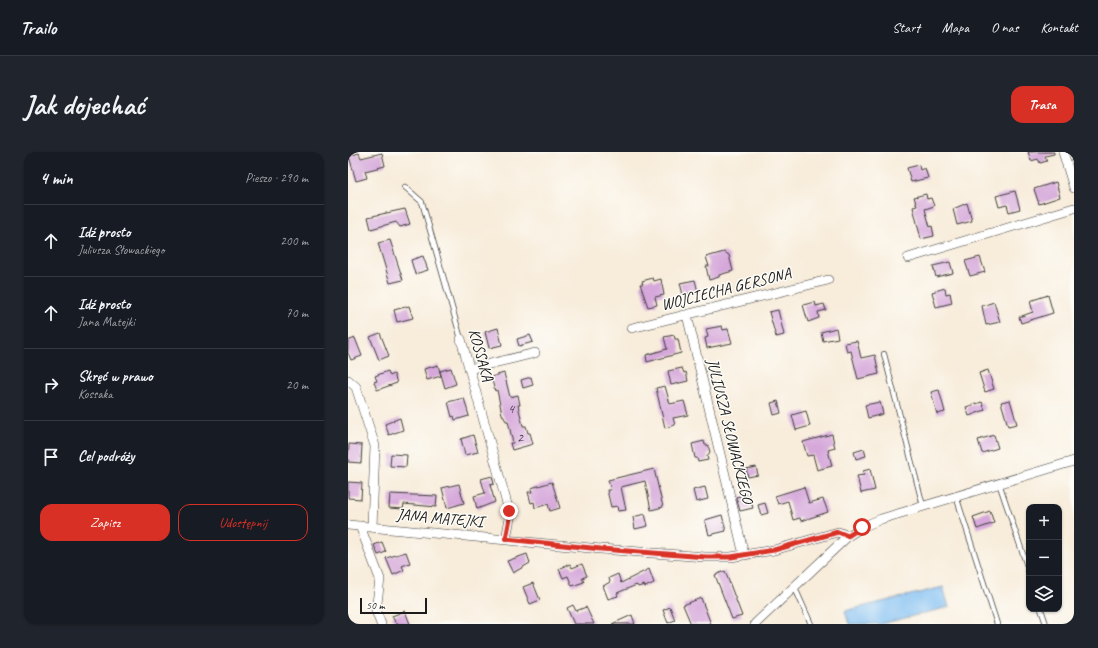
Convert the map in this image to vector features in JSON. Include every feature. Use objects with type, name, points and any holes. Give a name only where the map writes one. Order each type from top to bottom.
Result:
[{"type":"street","points":[[1063,152],[1074,188]]},
{"type":"street","points":[[908,258],[1074,208]]},
{"type":"street","name":"WOJCIECHA GERSONA","points":[[632,328],[828,280]]},
{"type":"street","name":"JULIUSZA SŁOWACKIEGO","points":[[686,315],[744,555]]},
{"type":"street","name":"KOSSAKA","points":[[461,339],[509,511],[510,518],[506,539]]},
{"type":"street","points":[[470,369],[534,353]]},
{"type":"street","points":[[348,380],[356,387],[375,446],[372,527]]},
{"type":"street","points":[[755,624],[848,536],[868,524],[1074,461]]},
{"type":"street","name":"JANA MATEJKI","points":[[348,525],[601,549],[706,557],[744,555]]},
{"type":"street","points":[[360,526],[380,579],[376,611],[381,624]]},
{"type":"street","points":[[744,555],[781,548],[838,532],[848,536]]},
{"type":"lane","name":"KOSSAKA","points":[[405,187],[422,202],[461,339]]},
{"type":"lane","points":[[884,354],[923,506]]},
{"type":"lane","points":[[999,483],[1026,563]]},
{"type":"lane","points":[[956,496],[997,624]]},
{"type":"lane","points":[[794,588],[811,624]]},
{"type":"lane","points":[[1042,612],[1046,624]]},
{"type":"water","points":[[943,587],[949,607],[881,624],[849,624],[845,611]]},
{"type":"building","points":[[1028,152],[1054,152],[1054,154],[1045,156],[1047,161],[1040,163],[1038,159],[1031,161]]},
{"type":"building","points":[[359,153],[361,158],[382,153],[385,166],[365,171],[367,178],[356,181],[349,156]]},
{"type":"building","points":[[919,165],[920,170],[925,168],[928,178],[911,182],[907,168]]},
{"type":"building","points":[[1056,182],[1060,197],[1039,204],[1034,189]]},
{"type":"building","points":[[1015,191],[1020,209],[1009,212],[1007,205],[999,207],[996,196]]},
{"type":"building","points":[[926,194],[927,199],[931,198],[934,206],[925,209],[930,227],[932,226],[934,236],[921,239],[913,207],[917,206],[914,197]]},
{"type":"building","points":[[967,203],[972,221],[957,225],[953,209]]},
{"type":"building","points":[[405,209],[410,224],[400,227],[396,222],[371,229],[368,217]]},
{"type":"building","points":[[390,240],[403,280],[390,283],[378,243]]},
{"type":"building","points":[[724,252],[729,255],[733,271],[709,280],[706,266],[709,266],[706,257]]},
{"type":"building","points":[[423,256],[428,270],[415,274],[411,260]]},
{"type":"building","points":[[980,257],[985,272],[970,276],[965,261]]},
{"type":"building","points":[[950,262],[953,273],[936,277],[933,266]]},
{"type":"building","points":[[653,278],[654,281],[661,279],[664,295],[655,297],[657,305],[648,307],[640,284],[643,284],[642,281]]},
{"type":"building","points":[[695,280],[698,292],[683,295],[680,283]]},
{"type":"building","points":[[945,288],[946,294],[950,293],[952,303],[936,307],[932,292]]},
{"type":"building","points":[[1048,295],[1053,313],[1021,323],[1019,317],[1033,312],[1030,301]]},
{"type":"building","points":[[815,302],[816,306],[824,304],[826,310],[818,312],[819,318],[808,322],[803,305]]},
{"type":"building","points":[[994,302],[1000,322],[986,325],[982,306]]},
{"type":"building","points":[[409,306],[413,318],[397,322],[394,310]]},
{"type":"building","points":[[778,310],[784,335],[776,337],[769,312]]},
{"type":"building","points":[[722,326],[723,330],[728,329],[732,343],[707,348],[705,338],[708,337],[706,329]]},
{"type":"building","points":[[498,328],[502,345],[489,348],[485,332]]},
{"type":"building","points":[[836,328],[838,338],[823,341],[821,332]]},
{"type":"building","points":[[380,333],[389,356],[379,360],[370,337]]},
{"type":"building","points":[[530,335],[533,342],[519,346],[517,339]]},
{"type":"building","points":[[674,335],[675,339],[678,339],[681,353],[647,362],[646,355],[667,349],[664,337]]},
{"type":"building","points":[[355,338],[362,356],[351,360],[348,353],[348,341]]},
{"type":"building","points":[[857,341],[861,358],[875,355],[879,374],[858,379],[851,351],[847,352],[845,343]]},
{"type":"building","points":[[438,365],[441,376],[427,380],[424,369]]},
{"type":"building","points":[[451,368],[456,384],[445,388],[440,371]]},
{"type":"building","points":[[682,368],[684,373],[686,372],[688,381],[671,385],[668,371]]},
{"type":"building","points":[[988,370],[994,389],[985,392],[979,373]]},
{"type":"building","points":[[388,371],[390,376],[394,374],[397,383],[377,390],[374,382],[377,381],[375,376]]},
{"type":"building","points":[[504,373],[510,397],[518,395],[520,405],[518,405],[523,426],[526,426],[528,433],[530,433],[533,444],[512,450],[510,443],[513,443],[508,421],[506,421],[502,414],[497,390],[495,391],[491,377]]},
{"type":"building","points":[[531,377],[533,385],[523,388],[521,380]]},
{"type":"building","points":[[665,386],[670,404],[684,401],[688,415],[673,418],[675,425],[665,428],[656,388]]},
{"type":"building","points":[[939,390],[945,412],[937,414],[931,392]]},
{"type":"building","points":[[464,398],[469,416],[455,420],[454,416],[452,417],[448,402]]},
{"type":"building","points":[[1010,400],[1017,424],[1008,426],[1001,402]]},
{"type":"building","points":[[778,401],[781,413],[774,415],[771,403]]},
{"type":"building","points":[[880,402],[883,414],[868,418],[865,405]]},
{"type":"building","points":[[982,402],[985,410],[969,416],[966,407]]},
{"type":"building","points":[[806,411],[810,426],[796,430],[792,415]]},
{"type":"building","points":[[400,418],[403,430],[389,435],[385,424]]},
{"type":"building","points":[[832,434],[835,448],[828,450],[832,466],[817,470],[813,455],[807,456],[803,442]]},
{"type":"building","points":[[473,435],[478,452],[465,455],[461,439]]},
{"type":"building","points":[[994,435],[998,448],[982,453],[978,440]]},
{"type":"building","points":[[704,441],[705,445],[708,445],[710,452],[707,456],[708,460],[698,462],[697,458],[695,458],[692,444]]},
{"type":"building","points":[[349,444],[362,445],[361,463],[348,462]]},
{"type":"building","points":[[864,449],[866,456],[856,459],[854,452]]},
{"type":"building","points":[[391,454],[407,455],[406,467],[390,466]]},
{"type":"building","points":[[756,467],[758,475],[748,477],[746,469]]},
{"type":"building","points":[[654,469],[663,507],[651,510],[645,481],[621,487],[626,510],[618,511],[617,506],[611,507],[607,490],[611,490],[608,480]]},
{"type":"building","points":[[870,469],[875,490],[861,493],[857,476],[864,475],[863,471]]},
{"type":"building","points":[[492,476],[494,484],[490,485],[495,502],[477,509],[474,496],[485,493],[481,479]]},
{"type":"building","points":[[348,482],[362,483],[361,499],[348,498]]},
{"type":"building","points":[[552,482],[560,508],[550,511],[548,504],[535,508],[534,502],[531,503],[528,492],[532,492],[531,488]]},
{"type":"building","points":[[459,484],[464,503],[447,508],[442,488]]},
{"type":"building","points":[[705,487],[708,499],[696,502],[693,490]]},
{"type":"building","points":[[804,487],[809,503],[823,499],[828,512],[801,521],[800,518],[793,520],[788,501],[778,504],[775,496]]},
{"type":"building","points":[[390,494],[437,496],[436,507],[404,504],[403,509],[389,508]]},
{"type":"building","points":[[749,494],[753,508],[740,511],[736,497]]},
{"type":"building","points":[[765,503],[768,513],[761,515],[758,505]]},
{"type":"building","points":[[990,511],[994,523],[977,529],[973,517]]},
{"type":"building","points":[[645,514],[648,526],[635,529],[633,517]]},
{"type":"building","points":[[722,515],[726,531],[709,535],[705,520]]},
{"type":"building","points":[[382,542],[386,552],[378,555],[374,545]]},
{"type":"building","points":[[406,552],[410,563],[402,566],[404,570],[393,575],[386,558]]},
{"type":"building","points":[[527,554],[530,563],[513,573],[507,561]]},
{"type":"building","points":[[570,564],[572,568],[582,564],[587,576],[582,578],[584,582],[572,586],[568,576],[563,578],[559,569]]},
{"type":"building","points":[[649,569],[654,583],[645,587],[644,585],[638,587],[637,585],[634,586],[617,593],[618,596],[608,599],[603,586],[610,582],[609,578],[618,574],[621,583]]},
{"type":"building","points":[[725,571],[742,616],[732,619],[715,575]]},
{"type":"building","points":[[533,583],[540,600],[530,604],[523,587]]},
{"type":"building","points":[[701,598],[711,624],[691,624],[683,605]]},
{"type":"building","points":[[573,605],[576,611],[586,607],[594,624],[574,624],[567,608]]},
{"type":"building","points":[[670,607],[675,620],[668,623],[663,610]]},
{"type":"building","points":[[405,611],[410,624],[396,624],[392,616]]},
{"type":"building","points":[[632,615],[635,624],[612,624]]},
{"type":"route","points":[[509,511],[510,518],[506,539],[601,549],[706,557],[731,557],[774,550],[838,532],[848,536],[862,527]]}]
